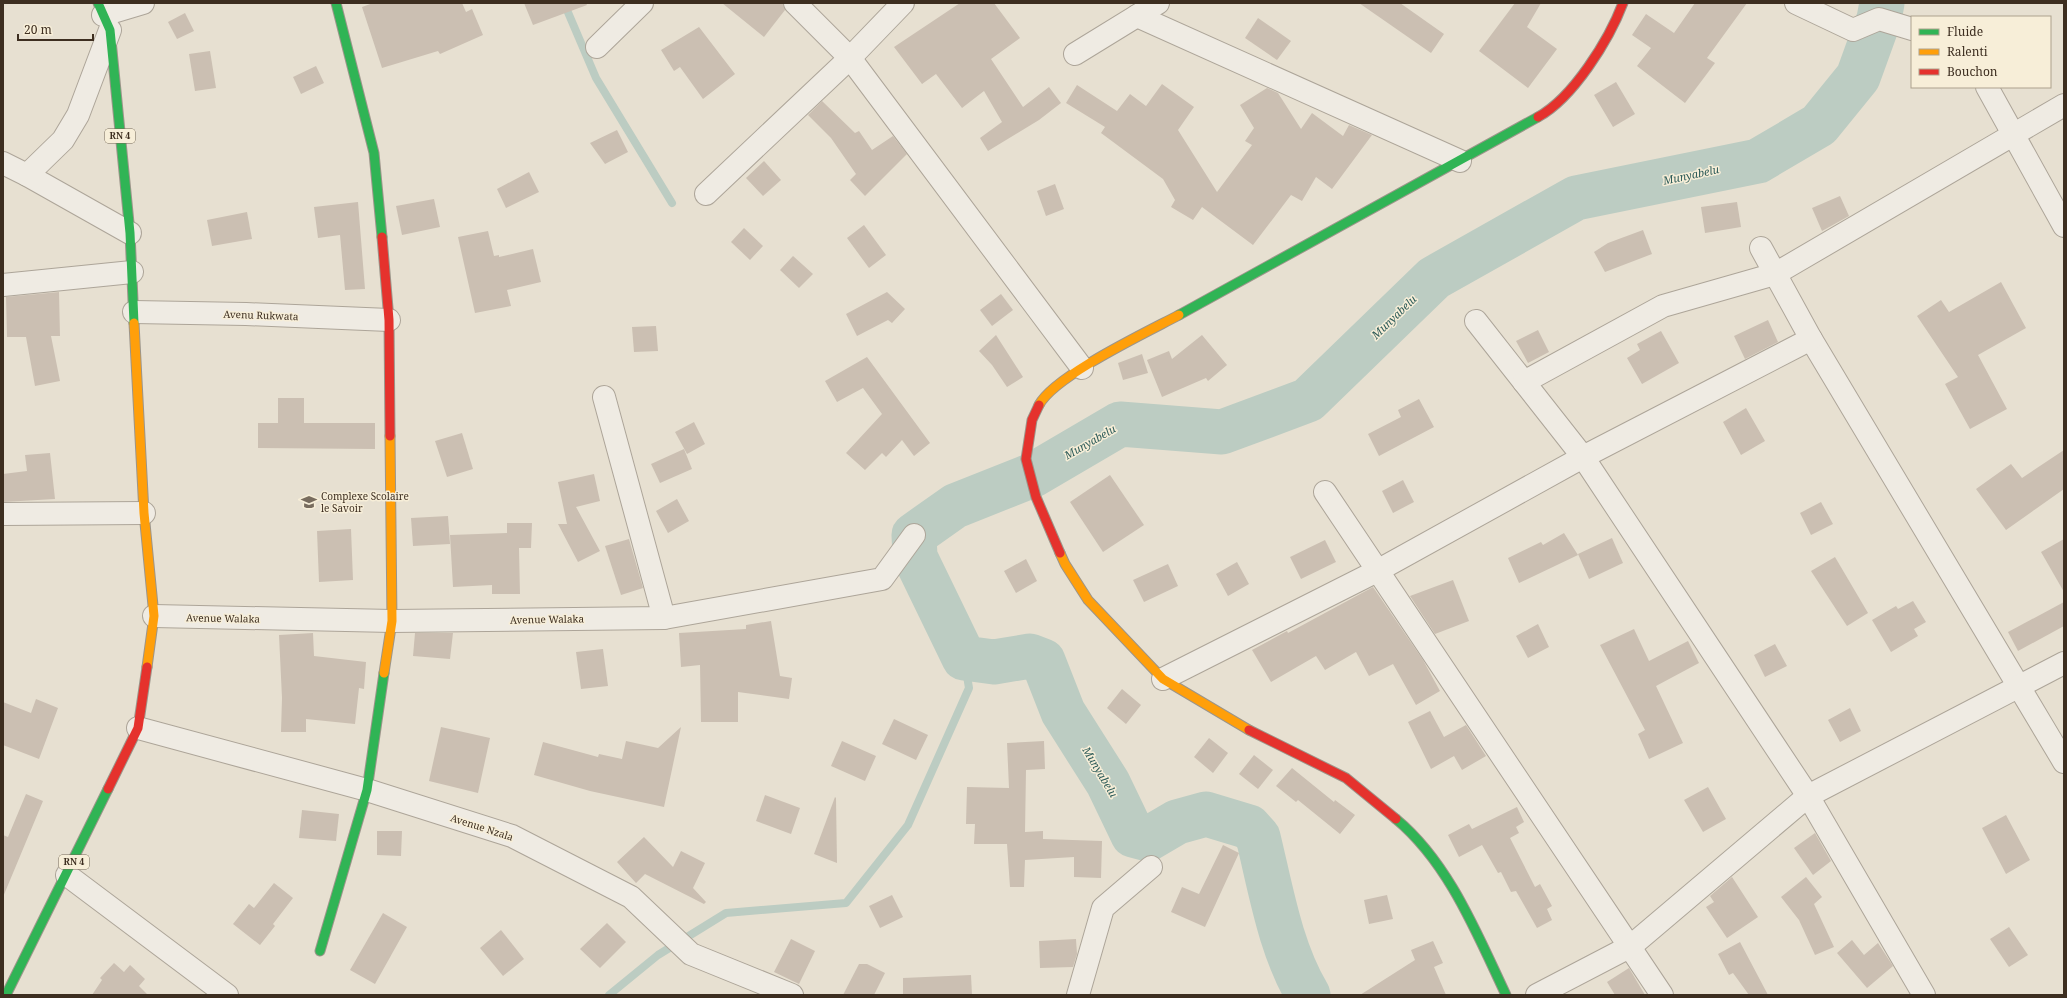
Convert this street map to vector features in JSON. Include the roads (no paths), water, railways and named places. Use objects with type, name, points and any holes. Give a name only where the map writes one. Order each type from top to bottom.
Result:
[{"type":"main road","points":[[320,951],[367,790],[392,621],[388,320],[374,153],[336,3]]},
{"type":"main road","points":[[1506,995],[1480,941],[1447,879],[1411,832],[1346,778],[1253,733],[1163,679],[1088,600],[1064,564],[1036,497],[1026,459],[1032,420],[1044,396],[1082,368],[1549,111],[1586,71],[1617,19],[1622,3]]},
{"type":"main road","name":"RN 4","points":[[6,995],[67,875],[138,728],[154,616],[144,513],[130,233],[104,16]]},
{"type":"street","points":[[27,175],[63,140],[78,115],[104,16],[143,3]]},
{"type":"street","points":[[597,47],[642,3]]},
{"type":"street","points":[[795,3],[850,58],[1082,368]]},
{"type":"street","points":[[706,194],[850,58],[903,3]]},
{"type":"street","points":[[1075,54],[1158,3]]},
{"type":"street","points":[[1796,3],[1853,30],[1879,19],[1911,29]]},
{"type":"street","points":[[1137,16],[1460,161]]},
{"type":"street","points":[[1988,88],[2064,226]]},
{"type":"street","points":[[1524,382],[1663,306],[1775,274],[2064,105]]},
{"type":"street","points":[[3,163],[130,233]]},
{"type":"street","points":[[1761,248],[1811,340],[2064,762]]},
{"type":"street","points":[[3,285],[132,272]]},
{"type":"street","name":"Avenu Rukwata","points":[[134,312],[246,314],[388,320]]},
{"type":"street","points":[[1476,321],[1582,457],[1808,796],[1924,995]]},
{"type":"street","points":[[1163,679],[1377,571],[1582,457],[1811,340]]},
{"type":"street","points":[[604,397],[664,618]]},
{"type":"street","points":[[1325,492],[1631,946],[1662,995]]},
{"type":"street","points":[[3,514],[144,513]]},
{"type":"street","name":"Avenue Walaka","points":[[154,616],[392,621],[664,618],[882,579],[914,535]]},
{"type":"street","points":[[1537,995],[1631,946],[1808,796],[2064,663]]},
{"type":"street","name":"Avenue Nzala","points":[[138,728],[367,790],[512,836],[631,897],[691,954],[792,995]]},
{"type":"street","points":[[1078,995],[1103,908],[1151,867]]},
{"type":"street","points":[[67,875],[228,995]]},
{"type":"waterway","points":[[564,3],[596,78],[672,203]]},
{"type":"waterway","name":"Munyabelu","points":[[1308,995],[1298,977],[1283,938],[1258,837],[1249,827],[1206,814],[1177,822],[1148,839],[1133,835],[1108,783],[1063,712],[1043,661],[1030,656],[994,662],[964,658],[915,557],[914,535],[955,506],[1033,475],[1120,424],[1222,432],[1308,400],[1434,278],[1576,198],[1758,161],[1819,125],[1858,77],[1879,19],[1882,3]]},
{"type":"waterway","points":[[609,995],[658,955],[726,913],[846,903],[908,825],[969,688],[964,658]]},
{"type":"place","name":"Complexe Scolaire le Savoir","points":[[309,502]]}]
